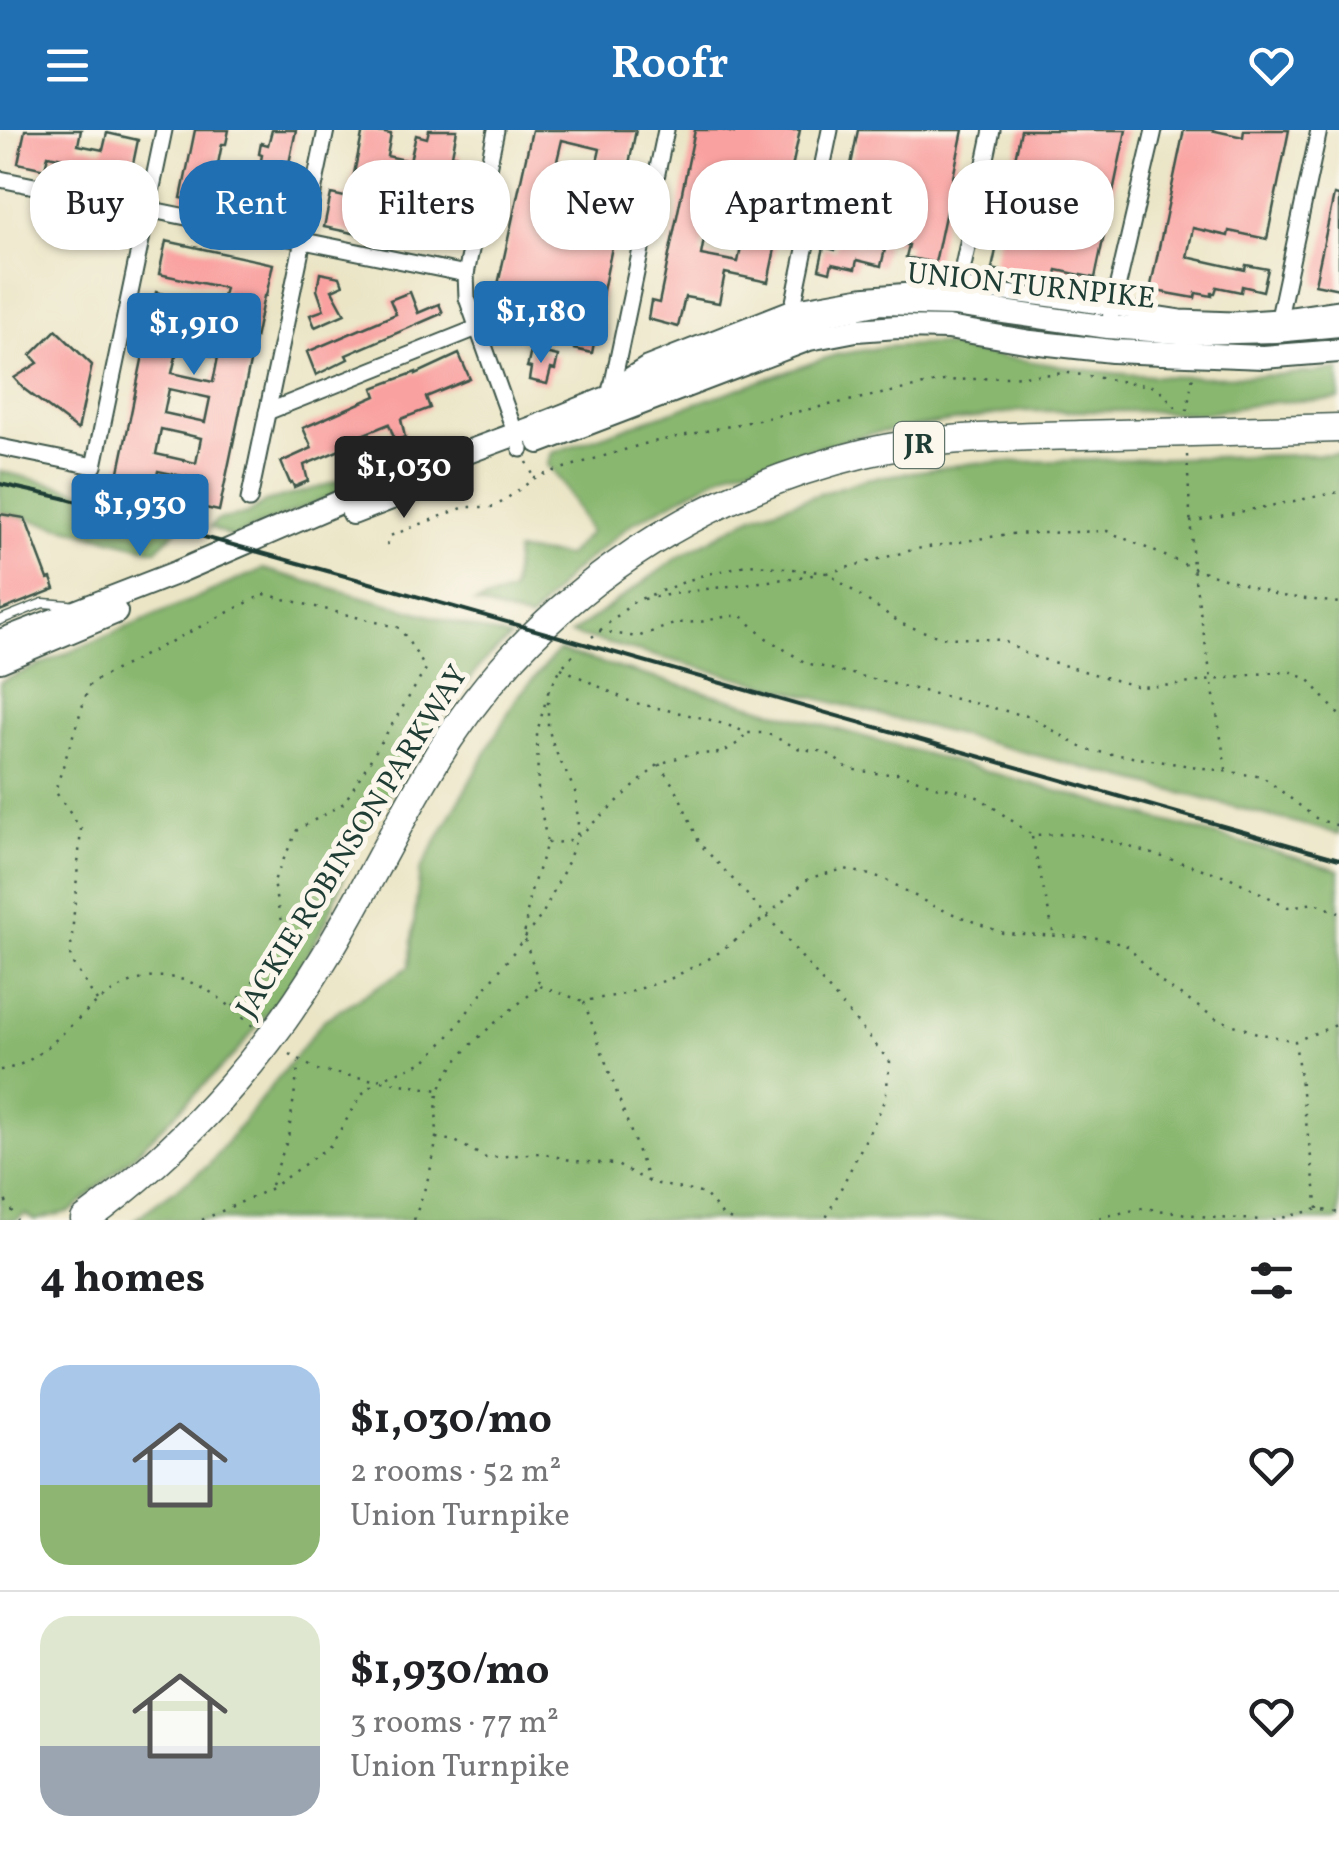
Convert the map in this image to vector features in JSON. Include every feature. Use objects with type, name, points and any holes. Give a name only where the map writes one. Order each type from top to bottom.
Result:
[{"type":"highway","name":"JACKIE ROBINSON PARKWAY","points":[[85,1220],[185,1134],[274,1033],[322,962],[430,768],[500,669],[546,622],[641,547],[691,517],[784,477],[867,452],[965,438],[1339,428]]},
{"type":"highway","name":"JACKIE ROBINSON PARKWAY","points":[[114,1220],[219,1125],[297,1030],[351,948],[445,777],[494,704],[566,627],[647,562],[708,527],[804,486],[910,462],[974,454],[1339,439]]},
{"type":"main road","name":"UNION TURNPIKE","points":[[0,641],[178,572],[384,483],[521,448],[611,392],[791,316],[881,303],[1110,318],[1193,333],[1278,324],[1339,325]]},
{"type":"main road","name":"UNION TURNPIKE","points":[[0,661],[382,500],[809,339],[898,327],[954,307],[1031,342],[1112,351],[1272,356],[1339,350]]},
{"type":"street","points":[[158,160],[164,130]]},
{"type":"street","points":[[320,160],[326,130]]},
{"type":"street","points":[[496,130],[466,274],[467,298],[521,448]]},
{"type":"street","points":[[611,392],[666,130]]},
{"type":"street","points":[[791,316],[830,130]]},
{"type":"street","points":[[954,307],[992,130]]},
{"type":"street","points":[[1110,318],[1154,130]]},
{"type":"street","points":[[1272,356],[1319,130]]},
{"type":"street","points":[[0,179],[30,185]]},
{"type":"street","points":[[322,245],[466,274]]},
{"type":"street","points":[[3,448],[94,466],[139,250]]},
{"type":"street","points":[[248,500],[302,250]]},
{"type":"street","name":"UNION TURNPIKE","points":[[1278,324],[1339,308]]},
{"type":"street","points":[[267,412],[477,328]]},
{"type":"lane","points":[[0,620],[42,603],[88,607]]},
{"type":"path","points":[[388,545],[390,536],[465,507],[495,507],[535,478],[644,444],[943,381],[1069,373],[1152,386],[1185,417],[1193,373]]},
{"type":"path","points":[[521,448],[535,478]]},
{"type":"path","points":[[1187,454],[1193,568],[1226,772]]},
{"type":"path","points":[[1190,522],[1339,492]]},
{"type":"path","points":[[635,601],[827,573],[916,550],[1010,534],[1107,532],[1193,568],[1282,596],[1339,603]]},
{"type":"path","points":[[592,637],[635,601],[700,576],[750,564],[827,573],[902,624],[940,637],[1002,640],[1028,655],[1139,687],[1292,672],[1309,680],[1339,715]]},
{"type":"path","points":[[96,1001],[70,959],[82,829],[55,790],[90,683],[264,594],[400,628],[426,669],[344,803],[298,830],[272,883],[285,941],[232,1008]]},
{"type":"path","points":[[598,631],[637,637],[677,623],[742,616],[763,636],[806,663],[1030,717],[1086,750],[1263,777],[1317,819],[1339,826]]},
{"type":"path","points":[[540,986],[524,937],[529,897],[547,844],[538,792],[537,732],[548,692],[574,654]]},
{"type":"path","points":[[561,668],[631,702],[707,719],[746,734],[766,733],[800,749],[826,752],[849,769],[898,773],[961,790],[980,798],[1032,835],[1093,836],[1229,878],[1288,907],[1315,904],[1339,913]]},
{"type":"path","points":[[202,1220],[270,1188],[331,1144],[362,1093],[378,1080],[424,1062],[449,1036],[542,914],[560,881],[577,836],[578,821],[574,791],[548,728],[548,692]]},
{"type":"path","points":[[547,844],[577,836],[658,764],[690,754],[722,753],[746,734]]},
{"type":"path","points":[[658,764],[677,790],[700,844],[767,916],[890,1062],[885,1101],[825,1220]]},
{"type":"path","points":[[1032,835],[1054,934]]},
{"type":"path","points":[[540,986],[583,1001],[620,995],[670,979],[714,956],[809,878],[845,869],[884,878],[933,906],[1003,933],[1100,938],[1127,946],[1162,983],[1217,1019],[1257,1033],[1295,1041],[1339,1024]]},
{"type":"path","points":[[0,1070],[33,1059],[96,1001],[122,985],[146,978],[194,983],[220,998],[262,1034]]},
{"type":"path","points":[[414,1220],[436,1138],[440,1090],[457,1058],[540,986]]},
{"type":"path","points":[[583,1001],[650,1182]]},
{"type":"path","points":[[1295,1041],[1318,1208]]},
{"type":"path","points":[[290,1054],[317,1070],[440,1090]]},
{"type":"path","points":[[270,1188],[288,1138],[299,1060]]},
{"type":"path","points":[[436,1138],[455,1141],[486,1158],[540,1153],[616,1164],[650,1182],[705,1194],[724,1217],[732,1220]]},
{"type":"path","points":[[0,1192],[17,1220]]},
{"type":"path","points":[[1090,1220],[1143,1208],[1264,1220]]},
{"type":"path","points":[[1273,1220],[1318,1208],[1339,1213]]},
{"type":"green space","points":[[935,344],[1141,375],[1226,377],[1339,370],[1339,399],[1272,402],[1199,414],[1018,411],[869,434],[732,470],[631,524],[569,575],[530,620],[475,603],[512,592],[516,551],[567,556],[590,532],[566,488],[547,465],[552,453],[835,355]]},
{"type":"green space","points":[[444,441],[457,445],[232,537],[210,527],[217,520],[248,514],[265,502],[321,487]]},
{"type":"green space","points":[[1339,454],[1339,834],[571,634],[679,557],[753,516],[866,479],[974,463]]},
{"type":"green space","points":[[0,471],[188,519],[156,550],[0,512]]},
{"type":"green space","points":[[263,569],[510,638],[483,662],[436,724],[360,836],[326,922],[292,982],[236,1053],[134,1155],[71,1211],[35,1220],[25,1214],[16,1220],[0,1220],[0,682]]},
{"type":"green space","points":[[558,651],[1339,870],[1339,1220],[134,1220],[208,1166],[324,1020],[409,967],[420,871],[516,699]]},
{"type":"building","points":[[25,130],[81,130],[78,145],[103,150],[107,133],[138,140],[134,160],[68,160],[48,155],[47,160],[30,160],[30,166],[18,163]]},
{"type":"building","points":[[195,130],[229,130],[219,160],[189,160]]},
{"type":"building","points":[[272,130],[296,130],[290,160],[261,160],[261,143],[268,145]]},
{"type":"building","points":[[363,130],[391,134],[387,156],[405,160],[357,160]]},
{"type":"building","points":[[429,130],[457,130],[452,155],[460,156],[459,160],[410,160],[416,135],[427,138]]},
{"type":"building","points":[[532,130],[636,130],[630,160],[598,160],[600,149],[562,140],[557,160],[530,160],[530,250],[611,250],[596,325],[605,327],[603,339],[595,338],[592,353],[574,349],[579,316],[558,311],[557,316],[544,313],[541,327],[530,324],[531,320],[492,312],[506,250],[510,250],[510,230]]},
{"type":"building","points":[[695,130],[800,130],[794,160],[690,160],[690,250],[738,262],[740,250],[775,250],[768,282],[725,273],[719,303],[685,297],[678,327],[648,319],[651,301],[659,303]]},
{"type":"building","points":[[858,130],[963,130],[957,160],[948,160],[948,201],[935,263],[906,257],[908,250],[928,250],[928,160],[852,160]]},
{"type":"building","points":[[1021,130],[1126,130],[1114,187],[1114,160],[1015,160]]},
{"type":"building","points":[[1184,130],[1211,130],[1243,137],[1244,130],[1289,130],[1267,239],[1193,228],[1187,257],[1245,270],[1246,265],[1268,269],[1263,291],[1242,286],[1241,292],[1217,287],[1212,296],[1196,293],[1195,298],[1150,290]]},
{"type":"building","points":[[331,194],[342,196],[342,231],[324,227]]},
{"type":"building","points":[[1334,195],[1339,196],[1339,289],[1315,284]]},
{"type":"building","points":[[166,241],[179,244],[179,250],[208,250],[273,264],[219,511],[182,503],[187,477],[158,471],[154,489],[117,481],[156,292],[188,300],[181,333],[222,341],[226,318],[218,316],[225,288],[159,274]],"holes":[[[178,348],[218,357],[213,382],[172,373]],[[169,389],[210,398],[205,422],[164,413]],[[161,429],[201,438],[196,463],[156,454]]]},
{"type":"building","points":[[823,250],[885,250],[881,266],[857,260],[855,269],[832,264],[830,272],[819,269]]},
{"type":"building","points":[[996,250],[1101,250],[1095,278],[1057,270],[1054,283],[992,269]]},
{"type":"building","points":[[320,273],[340,277],[343,285],[332,290],[345,314],[315,327],[310,315],[324,310],[317,290]]},
{"type":"building","points":[[410,292],[418,313],[439,304],[443,313],[346,355],[348,359],[316,375],[307,352],[396,314],[390,300]]},
{"type":"building","points":[[56,330],[92,365],[78,430],[14,378],[38,363],[31,355]]},
{"type":"building","points":[[531,350],[558,356],[547,384],[529,380]]},
{"type":"building","points":[[459,354],[470,379],[426,397],[430,408],[401,419],[405,437],[395,441],[389,424],[357,437],[359,442],[304,465],[308,481],[294,487],[290,483],[281,462],[312,448],[303,428],[376,396],[373,388]]},
{"type":"building","points":[[0,514],[25,518],[55,589],[0,611]]},
{"type":"railway","points":[[0,484],[356,579],[1339,859]]}]
